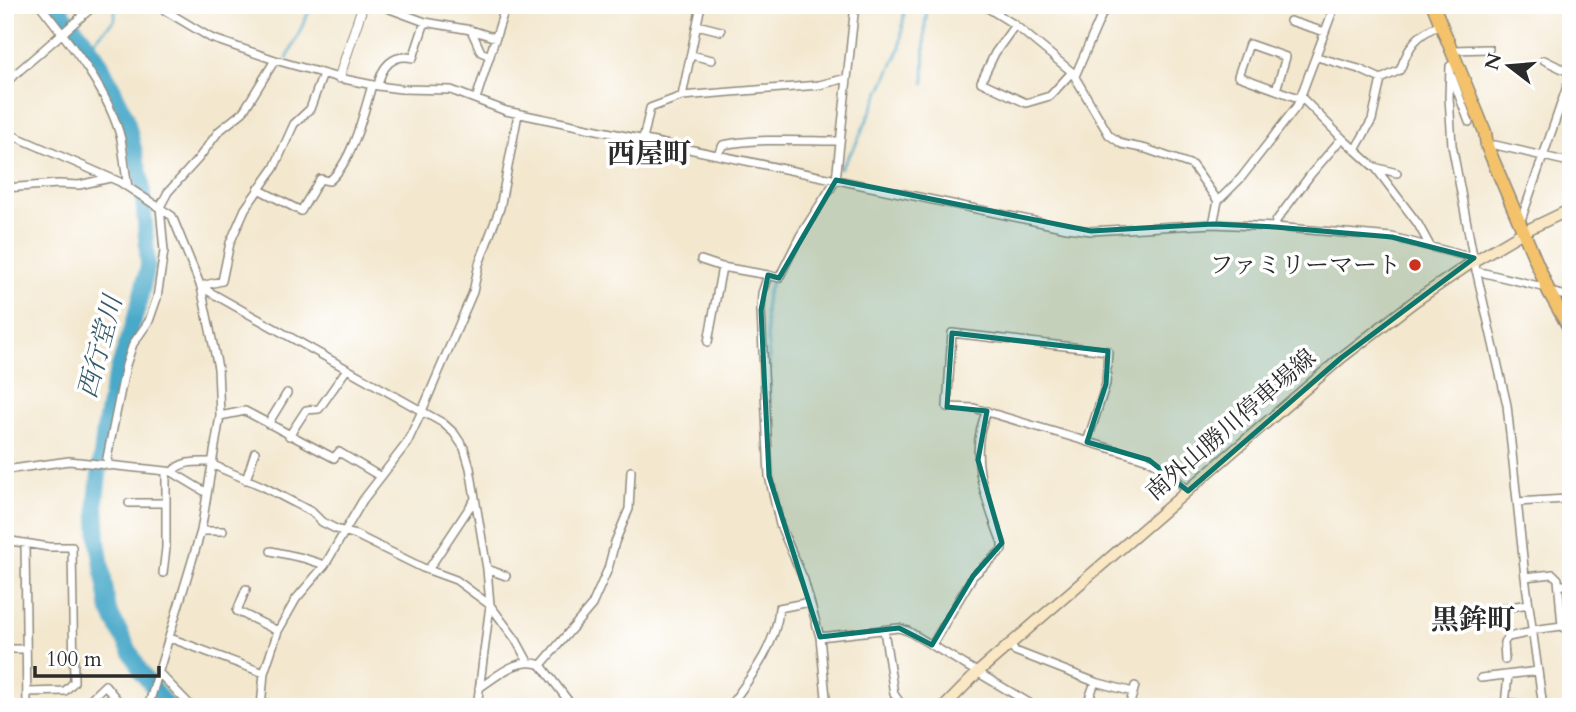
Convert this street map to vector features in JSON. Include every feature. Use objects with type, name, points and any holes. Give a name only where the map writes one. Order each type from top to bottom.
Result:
[{"type":"main road","points":[[1433,5],[1452,50],[1453,68],[1485,132],[1487,146],[1548,290],[1571,331]]},
{"type":"main road","name":"南外山勝川停車場線","points":[[944,707],[978,672],[1341,358],[1415,301],[1522,228],[1571,209]]},
{"type":"street","points":[[40,5],[63,32],[110,109],[121,139],[132,189]]},
{"type":"street","points":[[75,5],[81,15]]},
{"type":"street","points":[[5,83],[94,5]]},
{"type":"street","points":[[156,5],[211,38],[323,74],[401,89],[442,89],[518,114],[833,180],[1090,231],[1213,223],[1392,237],[1430,246],[1571,297]]},
{"type":"street","points":[[339,78],[363,5]]},
{"type":"street","points":[[379,5],[425,22],[471,30],[496,38]]},
{"type":"street","points":[[475,99],[506,5]]},
{"type":"street","points":[[682,96],[701,5]]},
{"type":"street","points":[[701,260],[779,278],[833,180],[855,5]]},
{"type":"street","points":[[983,5],[1015,26],[1073,74],[1109,135],[1122,144],[1146,149],[1192,165],[1218,201]]},
{"type":"street","points":[[1015,26],[995,53],[981,82],[1026,103],[1050,96],[1073,74],[1105,8],[1091,5]]},
{"type":"street","points":[[1213,223],[1218,201],[1241,178],[1301,98],[1335,5]]},
{"type":"street","points":[[1290,21],[1325,32]]},
{"type":"street","points":[[258,189],[301,211],[320,179],[329,181],[337,175],[359,131],[381,71],[403,56],[414,58],[425,22]]},
{"type":"street","points":[[1381,79],[1399,70],[1410,44],[1422,33],[1441,24]]},
{"type":"street","points":[[697,25],[721,31]]},
{"type":"street","points":[[471,30],[481,52],[490,56]]},
{"type":"street","points":[[1276,90],[1286,57],[1250,44],[1238,76],[1276,90],[1301,98],[1374,167],[1418,224],[1430,246]]},
{"type":"street","points":[[1452,50],[1489,49]]},
{"type":"street","points":[[691,55],[712,60]]},
{"type":"street","points":[[1317,57],[1359,69],[1381,79]]},
{"type":"street","points":[[108,466],[107,458],[133,344],[149,321],[157,298],[164,251],[159,206],[219,131],[243,112],[275,60]]},
{"type":"street","points":[[1522,228],[1543,155],[1571,74],[1544,60]]},
{"type":"street","points":[[1453,68],[1469,122]]},
{"type":"street","points":[[1453,68],[1449,97],[1452,145],[1474,263],[1507,405],[1541,707],[1505,704],[1508,675]]},
{"type":"street","points":[[201,286],[222,281],[230,243],[245,209],[274,168],[294,124],[310,109],[323,74]]},
{"type":"street","points":[[643,140],[650,108],[682,96],[820,85],[847,78]]},
{"type":"street","points":[[1355,150],[1372,120],[1381,79]]},
{"type":"street","points":[[261,707],[264,673],[278,631],[296,598],[325,565],[363,500],[407,443],[422,411],[472,292],[479,264],[500,208],[518,114]]},
{"type":"street","points":[[5,132],[110,177],[172,216],[201,286],[218,368],[220,416],[201,531],[149,705]]},
{"type":"street","points":[[1275,227],[1276,221],[1311,174],[1342,138]]},
{"type":"street","points":[[717,155],[723,145],[745,140],[840,141]]},
{"type":"street","points":[[1487,146],[1495,145],[1569,162]]},
{"type":"street","points":[[1374,167],[1397,173]]},
{"type":"street","points":[[6,190],[58,184],[79,185],[110,177]]},
{"type":"street","points":[[708,342],[722,267]]},
{"type":"street","points":[[768,275],[762,293],[761,310],[769,476],[780,525],[810,602],[820,637],[827,707]]},
{"type":"street","points":[[201,286],[443,423],[454,433],[464,449],[487,569],[490,605],[477,707]]},
{"type":"street","points":[[1087,442],[1106,384],[1108,351],[952,333],[947,407],[987,411],[1087,442],[1149,460],[1172,473],[1188,491]]},
{"type":"street","points":[[289,436],[306,410],[319,409],[347,369]]},
{"type":"street","points":[[268,424],[287,393]]},
{"type":"street","points":[[220,416],[245,411],[334,458],[339,452],[381,477]]},
{"type":"street","points":[[932,645],[973,576],[1002,550],[1002,543],[984,494],[978,460],[978,439],[987,411]]},
{"type":"street","points":[[246,480],[255,452]]},
{"type":"street","points":[[5,470],[69,461],[169,472],[207,493]]},
{"type":"street","points":[[163,573],[166,548],[165,503],[169,472],[178,465],[192,462],[213,463],[312,512],[322,522],[456,580],[490,605],[516,640],[528,662]]},
{"type":"street","points":[[541,665],[592,605],[629,509],[631,471]]},
{"type":"street","points":[[428,570],[475,499]]},
{"type":"street","points":[[1517,502],[1566,499]]},
{"type":"street","points":[[129,503],[165,503]]},
{"type":"street","points":[[201,531],[223,531]]},
{"type":"street","points":[[5,540],[72,548],[74,682],[65,691],[27,692]]},
{"type":"street","points":[[25,544],[27,707]]},
{"type":"street","points":[[271,551],[325,565]]},
{"type":"street","points":[[487,569],[506,576]]},
{"type":"street","points":[[1525,577],[1553,574],[1558,579],[1562,626]]},
{"type":"street","points":[[1559,585],[1571,585]]},
{"type":"street","points":[[246,589],[237,611],[278,631]]},
{"type":"street","points":[[729,707],[755,670],[775,631],[779,608],[810,602]]},
{"type":"street","points":[[1491,610],[1529,604]]},
{"type":"street","points":[[1505,660],[1504,642],[1508,637],[1562,626],[1571,632]]},
{"type":"street","points":[[820,637],[899,628],[1036,707]]},
{"type":"street","points":[[884,630],[894,694],[903,707]]},
{"type":"street","points":[[170,638],[264,673]]},
{"type":"street","points":[[1010,644],[1015,651],[1095,682],[1134,689],[1129,707]]},
{"type":"street","points":[[5,649],[26,649]]},
{"type":"street","points":[[479,688],[515,664],[528,662],[541,665],[573,707]]},
{"type":"street","points":[[1481,678],[1538,671]]},
{"type":"street","points":[[158,675],[192,707]]},
{"type":"street","points":[[1086,707],[1095,682]]},
{"type":"street","points":[[82,707],[105,685],[123,707]]},
{"type":"street","points":[[1552,707],[1567,707]]},
{"type":"highlighted area","points":[[836,180],[1091,231],[1213,224],[1275,227],[1392,237],[1474,258],[1341,358],[1188,491],[1149,460],[1087,442],[1106,384],[1108,351],[952,333],[947,407],[987,411],[978,460],[1002,543],[973,576],[932,645],[899,628],[820,637],[769,476],[761,310],[768,275],[779,278]]},
{"type":"waterway","name":"西行堂川","points":[[56,5],[97,57],[114,90],[126,116],[142,182],[148,266],[137,311],[111,392],[96,501],[98,541],[109,611],[141,672],[168,707]]},
{"type":"waterway","points":[[89,46],[115,19],[115,5]]},
{"type":"waterway","points":[[287,59],[312,5]]},
{"type":"waterway","points":[[345,5],[358,8]]},
{"type":"waterway","points":[[840,169],[855,146],[900,48],[905,5]]},
{"type":"waterway","points":[[924,83],[928,5]]},
{"type":"waterway","points":[[769,402],[765,312],[767,294],[776,270],[798,233]]},
{"type":"place","name":"ファミリーマート","points":[[1415,265]]},
{"type":"district","name":"西屋町","points":[[649,154]]},
{"type":"district","name":"黒鉾町","points":[[1473,620]]}]
